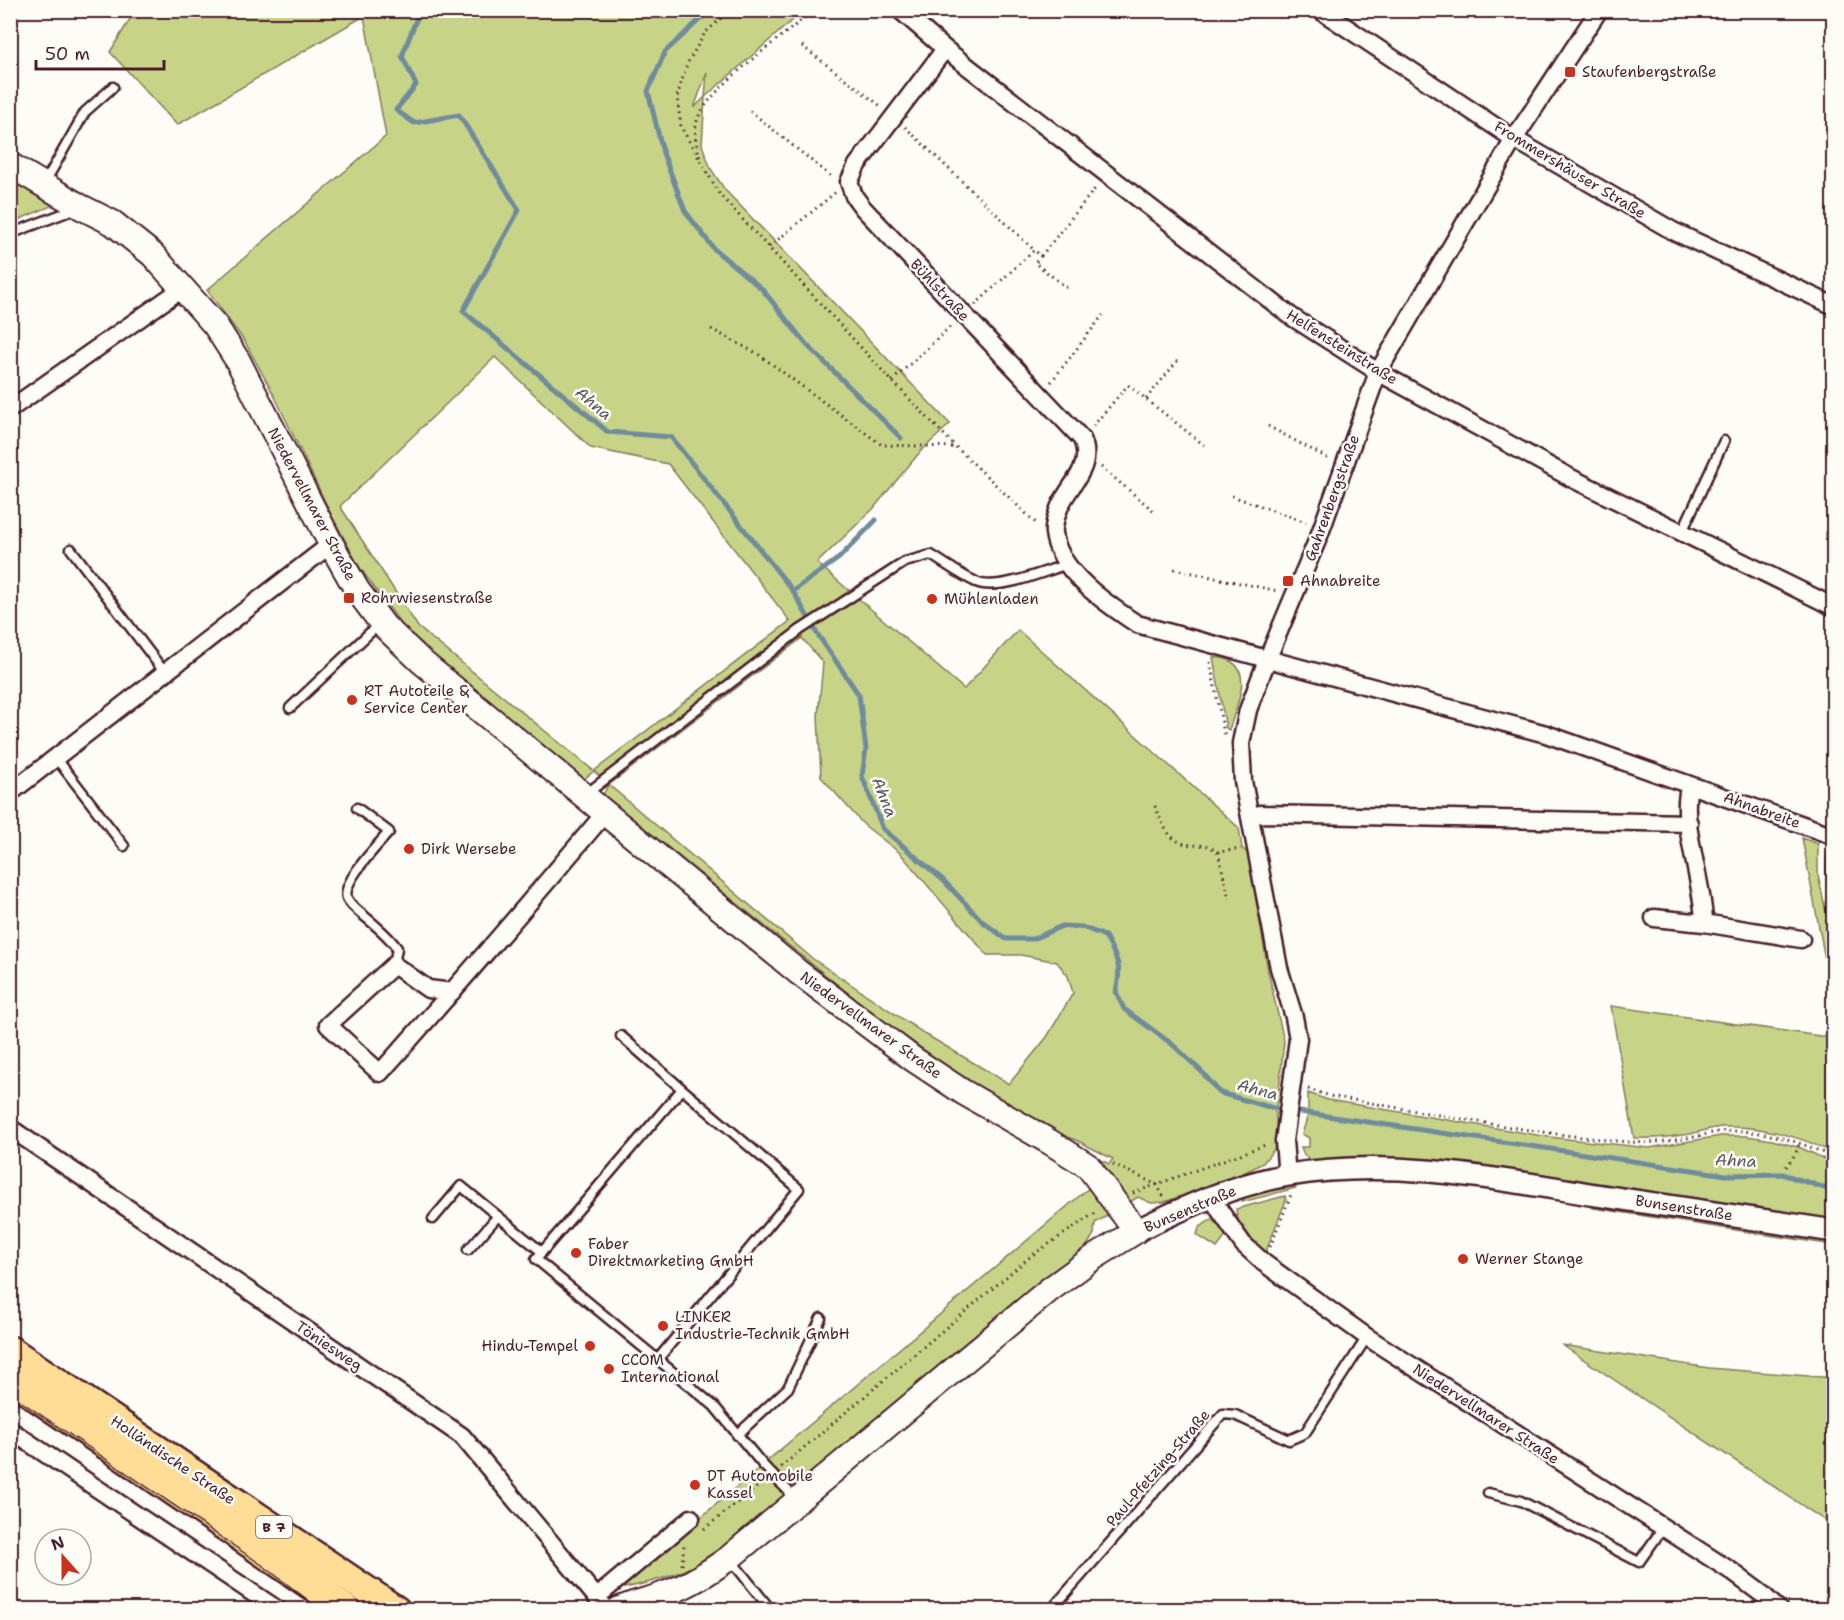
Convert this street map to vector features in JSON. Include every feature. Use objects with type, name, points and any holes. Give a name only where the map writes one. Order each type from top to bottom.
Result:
[{"type":"main road","name":"Niedervellmarer Straße","points":[[10,165],[113,223],[153,255],[215,326],[238,361],[331,544],[357,590],[381,622],[422,663],[798,972],[913,1059],[963,1092],[1050,1142],[1088,1167],[1136,1231]]},
{"type":"main road","name":"Bunsenstraße","points":[[618,1610],[635,1602],[664,1598],[729,1558],[1049,1290],[1136,1231]]},
{"type":"main road","name":"Holländische Straße","points":[[10,1350],[396,1610]]},
{"type":"main road","name":"Holländische Straße","points":[[10,1379],[347,1610]]},
{"type":"street","name":"Helfensteinstraße","points":[[900,10],[945,49],[1292,317],[1378,372],[1571,478],[1833,607]]},
{"type":"street","name":"Frommershäuser Straße","points":[[1320,10],[1514,139],[1673,231],[1833,306]]},
{"type":"street","name":"Gahrenbergstraße","points":[[1291,1188],[1284,1141],[1280,1136],[1297,1089],[1298,1039],[1294,1017],[1279,968],[1243,781],[1241,743],[1248,710],[1322,527],[1378,372],[1514,139],[1599,10]]},
{"type":"street","points":[[849,182],[857,165],[945,49]]},
{"type":"street","name":"Bühlstraße","points":[[849,182],[854,196],[863,208],[1082,439]]},
{"type":"street","points":[[10,409],[183,288]]},
{"type":"street","points":[[1053,531],[1060,506],[1086,459],[1082,439]]},
{"type":"street","name":"Ahnabreite","points":[[1053,531],[1059,551],[1077,576],[1105,603],[1137,624],[1546,734],[1833,836]]},
{"type":"street","points":[[10,794],[331,544]]},
{"type":"street","points":[[1690,785],[1686,802],[1704,904],[1704,923]]},
{"type":"street","points":[[452,992],[428,989],[393,965],[328,1026],[380,1073],[452,992],[605,813]]},
{"type":"street","points":[[1250,816],[1260,814],[1689,823]]},
{"type":"street","points":[[1653,918],[1704,923],[1801,939]]},
{"type":"street","name":"Töniesweg","points":[[10,1128],[462,1436],[602,1603]]},
{"type":"street","name":"Bunsenstraße","points":[[1136,1231],[1174,1212],[1259,1182],[1291,1188],[1344,1169],[1378,1167],[1435,1170],[1833,1231]]},
{"type":"street","name":"Niedervellmarer Straße","points":[[1212,1197],[1243,1244],[1264,1263],[1367,1338],[1731,1571],[1779,1610]]},
{"type":"street","points":[[10,1430],[278,1610]]},
{"type":"street","points":[[602,1603],[696,1524]]},
{"type":"lane","points":[[44,184],[85,112],[113,87]]},
{"type":"lane","points":[[10,234],[81,207]]},
{"type":"lane","points":[[1682,532],[1724,441]]},
{"type":"lane","points":[[71,549],[165,673]]},
{"type":"lane","points":[[583,796],[800,630],[905,561],[931,555],[976,582],[987,585],[1008,582],[1068,564]]},
{"type":"lane","points":[[290,708],[381,622]]},
{"type":"lane","points":[[56,758],[124,846]]},
{"type":"lane","points":[[357,808],[389,832],[358,870],[346,888],[346,896],[351,905],[390,938],[397,948],[393,965]]},
{"type":"lane","points":[[621,1036],[799,1189],[658,1359]]},
{"type":"lane","points":[[682,1089],[536,1259],[714,1406],[772,1475],[798,1501]]},
{"type":"lane","points":[[433,1219],[461,1186],[542,1252]]},
{"type":"lane","points":[[468,1250],[498,1216]]},
{"type":"lane","points":[[737,1435],[788,1388],[821,1318]]},
{"type":"lane","name":"Paul-Pfetzing-Straße","points":[[1051,1610],[1223,1414],[1235,1415],[1289,1440],[1305,1433],[1367,1338]]},
{"type":"lane","points":[[1488,1493],[1521,1501],[1639,1562],[1663,1528]]},
{"type":"lane","points":[[729,1558],[771,1610]]},
{"type":"path","points":[[730,10],[705,33],[687,64],[678,97],[681,128],[720,195],[956,447],[1036,525],[1053,531]]},
{"type":"path","points":[[701,161],[697,148],[696,124],[702,111],[717,91],[814,10]]},
{"type":"path","points":[[802,46],[894,116],[1041,256]]},
{"type":"path","points":[[750,111],[835,179],[849,182]]},
{"type":"path","points":[[1067,288],[1035,263],[1107,173]]},
{"type":"path","points":[[769,247],[849,182]]},
{"type":"path","points":[[892,381],[1034,250]]},
{"type":"path","points":[[1040,396],[1102,315]]},
{"type":"path","points":[[711,329],[758,354],[882,445],[956,447]]},
{"type":"path","points":[[1146,399],[1180,357]]},
{"type":"path","points":[[1082,439],[1128,385],[1204,445]]},
{"type":"path","points":[[1268,426],[1344,468]]},
{"type":"path","points":[[1086,459],[1098,464],[1154,510]]},
{"type":"path","points":[[1232,496],[1322,527]]},
{"type":"path","points":[[1174,569],[1295,594]]},
{"type":"path","points":[[1155,806],[1165,830],[1172,839],[1183,844],[1207,844],[1218,852],[1228,899]]},
{"type":"path","points":[[1218,852],[1242,848]]},
{"type":"path","points":[[1297,1089],[1550,1132],[1620,1141],[1649,1143],[1719,1131],[1748,1132],[1773,1136],[1821,1151],[1833,1158]]},
{"type":"path","points":[[1131,1193],[1280,1136]]},
{"type":"path","points":[[1786,1167],[1796,1153],[1799,1144]]},
{"type":"path","points":[[1264,1263],[1291,1188]]},
{"type":"path","points":[[696,1524],[772,1475],[1032,1256],[1099,1210]]},
{"type":"path","points":[[682,1540],[685,1547],[682,1558],[683,1572]]},
{"type":"path","points":[[10,1595],[32,1610]]},
{"type":"path","points":[[693,1610],[708,1598]]},
{"type":"green space","points":[[135,11],[803,11],[705,97],[702,145],[711,169],[725,190],[950,424],[920,452],[873,509],[817,563],[964,689],[1018,630],[1239,828],[1242,848],[1249,855],[1268,971],[1284,1041],[1279,1089],[1283,1089],[1275,1108],[1277,1130],[1274,1149],[1263,1163],[1234,1178],[1164,1202],[1151,1203],[1138,1197],[1095,1223],[1094,1234],[1085,1249],[745,1530],[702,1561],[675,1574],[624,1588],[621,1585],[1090,1187],[1082,1150],[1109,1164],[1113,1159],[1052,1131],[971,1083],[880,1019],[603,795],[608,785],[594,771],[584,779],[410,636],[360,568],[331,514],[274,395],[245,342],[207,290],[386,136],[364,16],[177,125],[110,52]],"holes":[[[707,72],[705,97],[694,108]],[[495,357],[591,448],[668,464],[790,621],[594,771],[418,627],[340,506]],[[802,638],[823,663],[818,716],[821,777],[864,825],[900,853],[987,955],[1021,955],[1057,962],[1068,976],[1073,993],[1047,1037],[1009,1084],[925,1034],[813,959],[609,785]]]},
{"type":"green space","points":[[10,181],[56,204],[11,223]]},
{"type":"green space","points":[[1213,657],[1232,662],[1238,668],[1241,676],[1242,684],[1238,704],[1229,730],[1226,728]]},
{"type":"green space","points":[[1802,838],[1818,844],[1818,875],[1833,944],[1833,1001]]},
{"type":"green space","points":[[1829,848],[1833,849],[1832,910],[1826,871]]},
{"type":"green space","points":[[1611,1006],[1833,1038],[1833,1153],[1807,1141],[1750,1128],[1721,1127],[1676,1136],[1634,1138]]},
{"type":"green space","points":[[1308,1093],[1328,1100],[1549,1137],[1649,1148],[1721,1136],[1747,1136],[1772,1140],[1801,1148],[1833,1163],[1833,1222],[1308,1162],[1301,1147],[1309,1147],[1309,1138],[1302,1134],[1308,1115]]},
{"type":"green space","points":[[1298,1182],[1296,1188],[1242,1202],[1243,1198],[1252,1193]]},
{"type":"green space","points":[[1285,1196],[1286,1200],[1265,1254],[1242,1228],[1236,1209]]},
{"type":"green space","points":[[1596,1203],[1833,1239],[1833,1245],[1593,1208]]},
{"type":"green space","points":[[1212,1219],[1226,1236],[1217,1248],[1197,1235],[1199,1228]]},
{"type":"green space","points":[[1562,1345],[1709,1368],[1833,1378],[1833,1526]]},
{"type":"waterway","name":"Ahna","points":[[420,10],[402,56],[416,85],[396,110],[414,123],[459,115],[519,210],[463,311],[608,432],[671,437],[793,591],[818,635],[859,695],[866,749],[862,776],[883,829],[943,880],[982,921],[1006,939],[1033,939],[1062,926],[1082,927],[1105,936],[1118,963],[1119,975],[1116,992],[1124,1009],[1172,1044],[1202,1072],[1220,1093],[1273,1108],[1726,1175],[1782,1174],[1834,1191]]},
{"type":"waterway","points":[[710,10],[665,52],[648,91],[663,153],[685,211],[714,249],[762,289],[806,344],[901,438]]},
{"type":"waterway","points":[[793,591],[839,558],[876,520]]},
{"type":"tram line","points":[[10,1394],[262,1565],[321,1610]]},
{"type":"place","name":"Staufenbergstraße","points":[[1570,72]]},
{"type":"place","name":"Ahnabreite","points":[[1288,581]]},
{"type":"place","name":"Rohrwiesenstraße","points":[[349,598]]},
{"type":"place","name":"Mühlenladen","points":[[932,599]]},
{"type":"place","name":"RT Autoteile & Service Center","points":[[352,700]]},
{"type":"place","name":"Dirk Wersebe","points":[[409,849]]},
{"type":"place","name":"Faber Direktmarketing GmbH","points":[[576,1253]]},
{"type":"place","name":"Werner Stange","points":[[1463,1259]]},
{"type":"place","name":"LINKER Industrie-Technik GmbH","points":[[663,1326]]},
{"type":"place","name":"Hindu-Tempel","points":[[590,1346]]},
{"type":"place","name":"CCOM International","points":[[609,1369]]},
{"type":"place","name":"DT Automobile Kassel","points":[[695,1485]]}]
